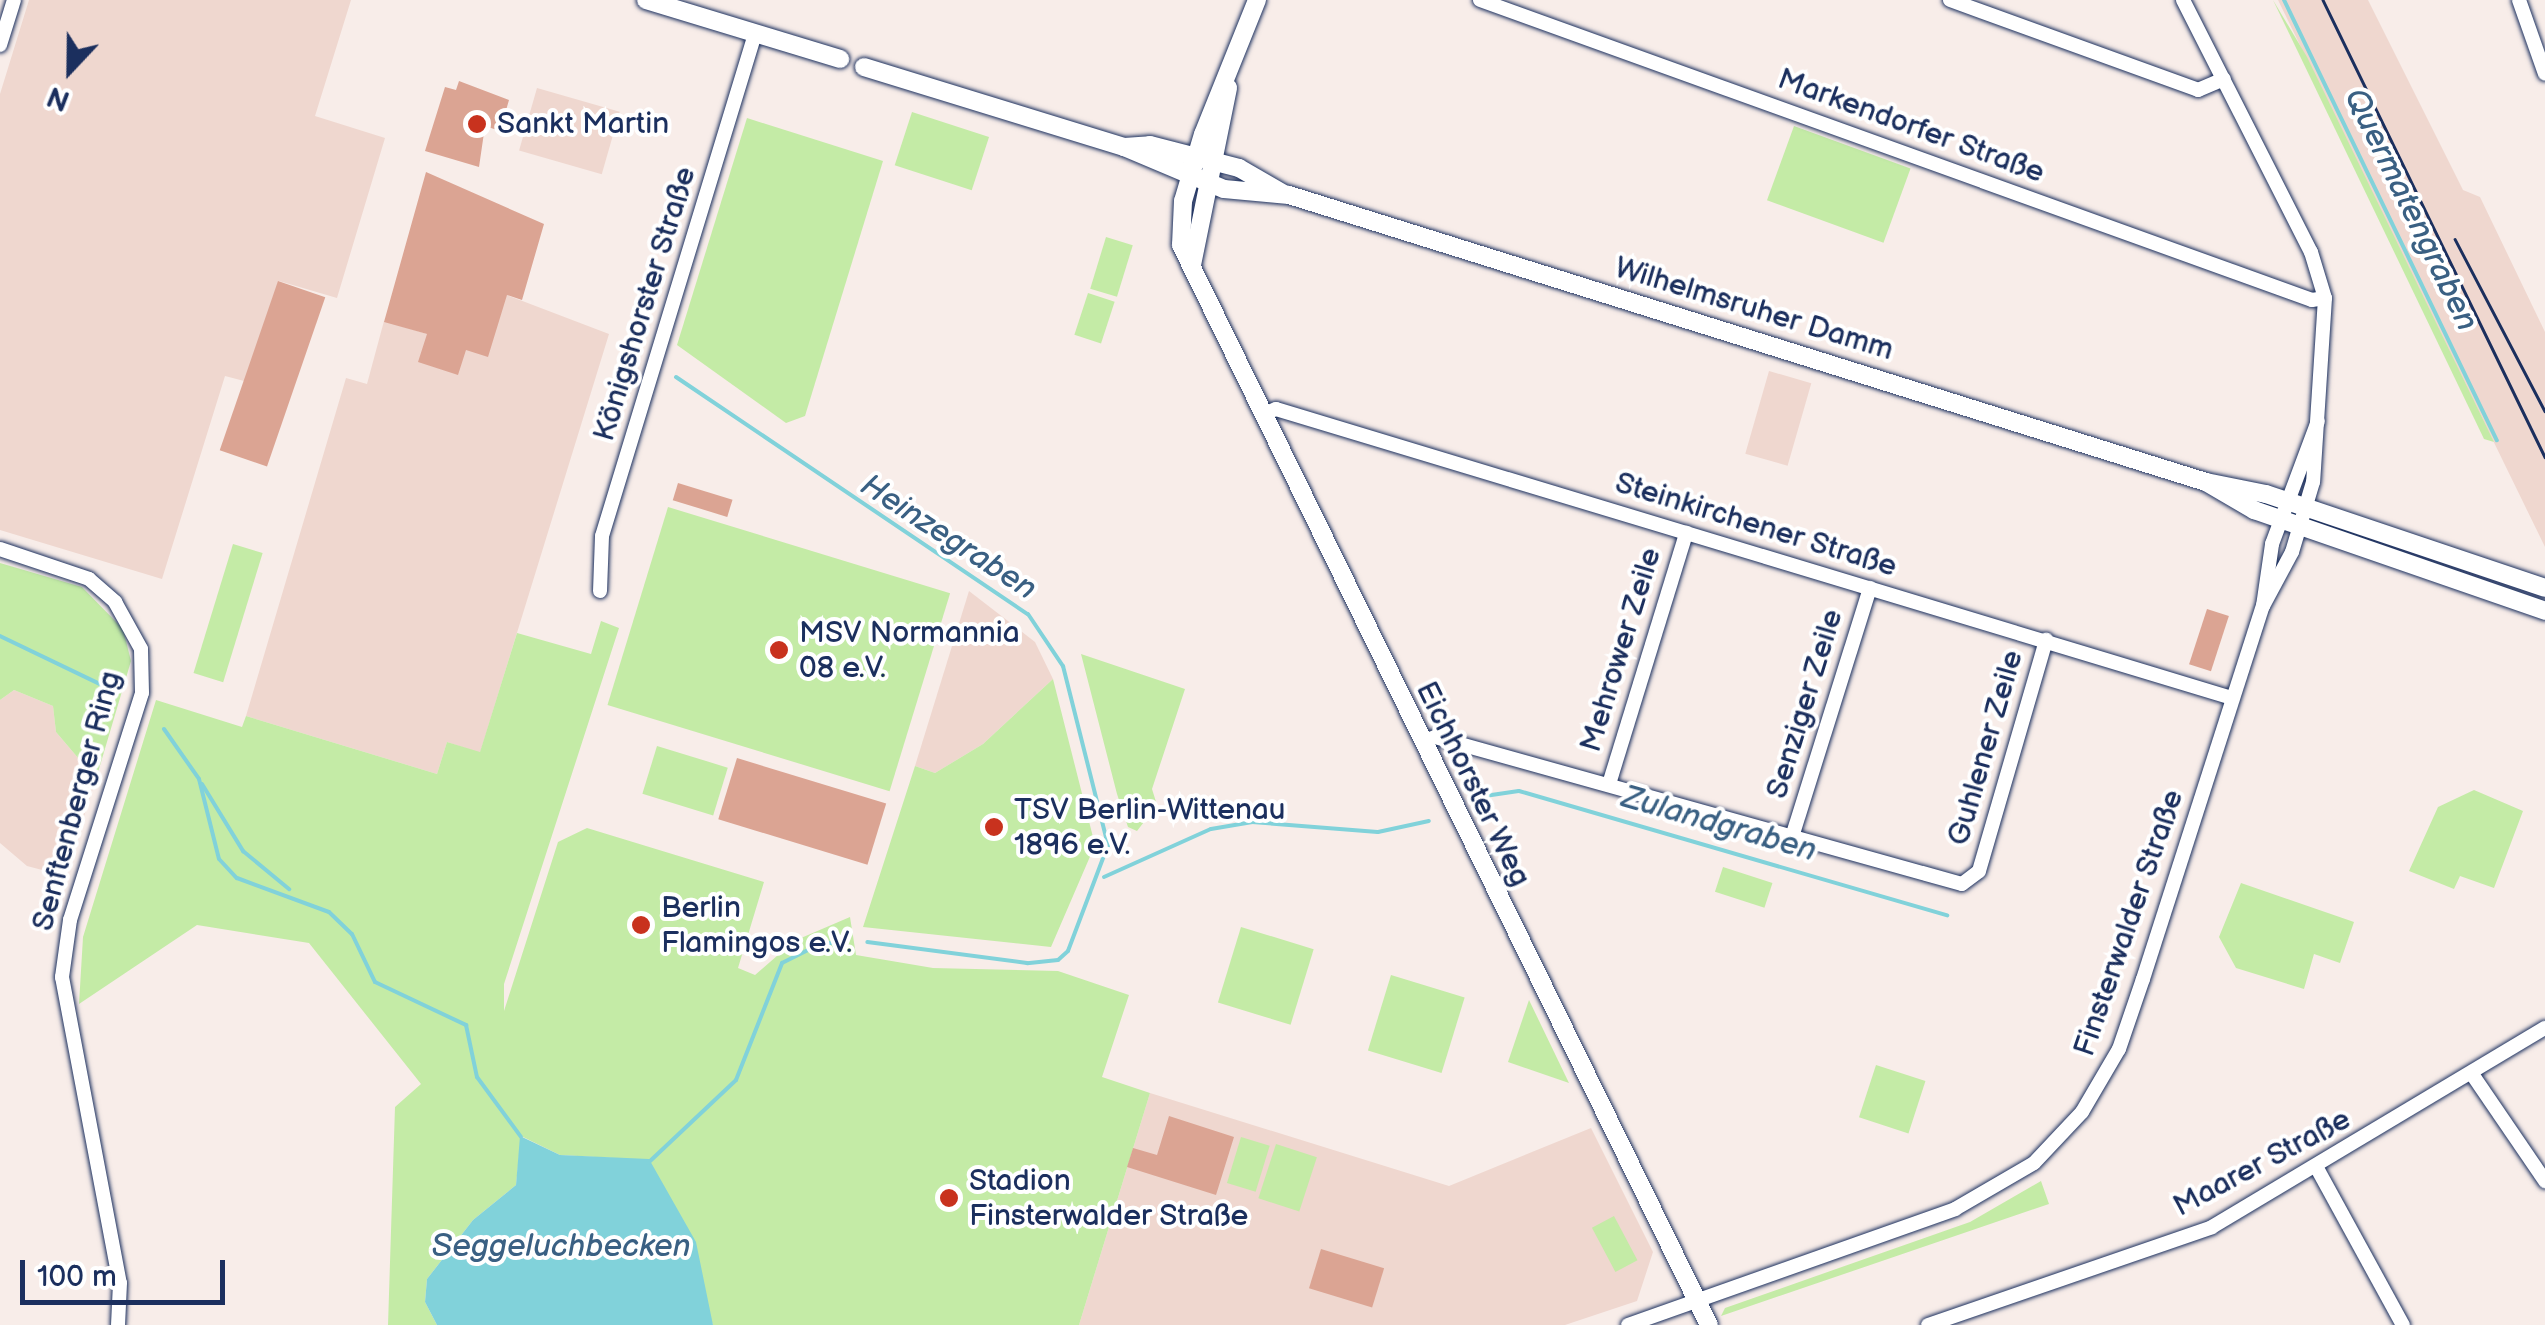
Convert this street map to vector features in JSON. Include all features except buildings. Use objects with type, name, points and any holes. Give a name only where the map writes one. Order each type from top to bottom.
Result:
[{"type":"main road","points":[[646,0],[840,60]]},
{"type":"main road","points":[[1192,265],[1216,162],[1228,82],[1257,0]]},
{"type":"main road","name":"Wilhelmsruher Damm","points":[[864,67],[1124,147],[1209,184],[1284,194],[2206,482],[2296,504],[2545,588]]},
{"type":"main road","name":"Eichhorster Weg","points":[[1228,82],[1196,157],[1179,226],[1192,265],[1709,1325]]},
{"type":"main road","name":"Wilhelmsruher Damm","points":[[1124,147],[1216,162],[1269,180],[1284,194]]},
{"type":"main road","name":"Wilhelmsruher Damm","points":[[2206,482],[2299,527],[2545,611]]},
{"type":"street","points":[[0,45],[14,0]]},
{"type":"street","name":"Markendorfer Straße","points":[[1480,0],[2312,300],[2324,298]]},
{"type":"street","points":[[1950,0],[2198,90],[2224,79]]},
{"type":"street","points":[[2183,0],[2312,252],[2324,298],[2318,421],[2296,504]]},
{"type":"street","points":[[2519,0],[2545,74]]},
{"type":"street","name":"Königshorster Straße","points":[[600,591],[602,536],[755,34]]},
{"type":"street","name":"Steinkirchener Straße","points":[[1264,414],[1276,409],[2232,698]]},
{"type":"street","name":"Finsterwalder Straße","points":[[2263,606],[2281,520],[2296,504]]},
{"type":"street","name":"Finsterwalder Straße","points":[[1628,1325],[1955,1208],[2004,1184],[2063,1134],[2119,1049],[2263,606],[2299,527],[2296,504]]},
{"type":"street","name":"Mehrower Zeile","points":[[1609,784],[1686,533]]},
{"type":"street","name":"Senftenberger Ring","points":[[0,549],[98,586],[126,617],[140,649],[142,693],[70,920],[62,977],[120,1282],[118,1325]]},
{"type":"street","name":"Senziger Zeile","points":[[1792,836],[1870,588]]},
{"type":"street","name":"Guhlener Zeile","points":[[1792,836],[1962,884],[1979,871],[2046,640]]},
{"type":"street","points":[[1422,742],[1434,737],[1792,836]]},
{"type":"street","name":"Maarer Straße","points":[[1928,1325],[1950,1322],[2212,1227],[2318,1170],[2545,1028]]},
{"type":"street","points":[[2472,1074],[2545,1181]]},
{"type":"street","points":[[2318,1170],[2403,1325]]},
{"type":"shaded area","points":[[29,0],[351,0],[315,116],[385,138],[337,298],[279,281],[248,382],[225,376],[162,579],[0,530],[0,94]]},
{"type":"shaded area","points":[[2278,0],[2368,0],[2463,190],[2480,197],[2545,332],[2545,547]]},
{"type":"shaded area","points":[[537,88],[620,112],[602,174],[519,150]]},
{"type":"shaded area","points":[[507,295],[609,334],[480,753],[447,742],[437,774],[246,716],[346,378],[367,384],[384,321],[427,334]]},
{"type":"shaded area","points":[[1769,371],[1811,383],[1788,466],[1745,454]]},
{"type":"shaded area","points":[[969,591],[1035,642],[1053,679],[983,744],[935,773],[915,766]]},
{"type":"shaded area","points":[[14,690],[53,706],[56,732],[96,779],[65,876],[27,866],[0,843],[0,700]]},
{"type":"shaded area","points":[[1150,1093],[1449,1186],[1591,1128],[1653,1252],[1637,1301],[1565,1325],[1079,1325]]},
{"type":"green space","points":[[2273,0],[2307,57],[2494,442],[2484,439]]},
{"type":"green space","points":[[912,112],[989,137],[972,190],[895,165]]},
{"type":"green space","points":[[747,118],[883,161],[805,416],[786,423],[677,345]]},
{"type":"green space","points":[[1794,126],[1911,168],[1884,243],[1767,200]]},
{"type":"green space","points":[[1106,237],[1133,245],[1117,297],[1090,289]]},
{"type":"green space","points":[[1088,293],[1115,302],[1101,343],[1074,335]]},
{"type":"green space","name":"MSV Normannia 08 e.V.","points":[[668,507],[950,593],[890,791],[607,705]]},
{"type":"green space","points":[[233,544],[263,553],[223,682],[194,673]]},
{"type":"green space","points":[[0,563],[82,587],[123,629],[131,661],[96,779],[56,732],[53,706],[14,690],[0,700]]},
{"type":"green space","points":[[601,621],[619,628],[504,984],[504,1011],[558,842],[587,828],[764,882],[738,968],[755,975],[794,941],[850,917],[856,955],[933,968],[1058,971],[1129,995],[1102,1077],[1150,1093],[1079,1325],[713,1325],[649,1160],[560,1155],[521,1136],[516,1185],[473,1220],[427,1279],[425,1302],[437,1325],[388,1325],[395,1107],[421,1084],[309,943],[197,925],[79,1004],[83,937],[156,700],[242,727],[246,716],[437,774],[447,742],[480,752],[517,633],[591,654]]},
{"type":"green space","points":[[1081,654],[1185,689],[1152,789],[1157,805],[1137,831],[1128,827],[1117,794]]},
{"type":"green space","name":"TSV Berlin-Wittenau 1896 e.V.","points":[[1053,679],[1095,845],[1051,947],[863,927],[915,766],[935,773],[983,744]]},
{"type":"green space","points":[[657,746],[728,768],[713,815],[642,794]]},
{"type":"green space","points":[[2474,790],[2523,811],[2494,888],[2460,876],[2454,889],[2409,871],[2438,807]]},
{"type":"green space","points":[[1723,867],[1772,883],[1764,908],[1715,892]]},
{"type":"green space","points":[[2241,883],[2354,922],[2340,963],[2314,954],[2304,989],[2236,968],[2219,937]]},
{"type":"green space","points":[[1241,927],[1314,949],[1291,1025],[1218,1003]]},
{"type":"green space","points":[[1391,975],[1465,998],[1442,1073],[1368,1051]]},
{"type":"green space","points":[[1529,1000],[1569,1083],[1508,1062]]},
{"type":"green space","points":[[1876,1065],[1925,1081],[1908,1133],[1859,1117]]},
{"type":"green space","points":[[1241,1137],[1270,1146],[1256,1192],[1227,1183]]},
{"type":"green space","points":[[1276,1144],[1317,1157],[1299,1211],[1258,1198]]},
{"type":"green space","points":[[2041,1181],[2049,1204],[1721,1316],[1725,1308],[1970,1222]]},
{"type":"green space","points":[[1614,1216],[1637,1260],[1615,1272],[1592,1228]]},
{"type":"water","name":"Seggeluchbecken","points":[[520,1136],[560,1155],[649,1159],[696,1242],[713,1325],[437,1325],[425,1302],[427,1279],[473,1220],[516,1185]]},
{"type":"waterway","name":"Quermatengraben","points":[[2284,0],[2497,440]]},
{"type":"waterway","name":"Heinzegraben","points":[[676,377],[1028,614],[1063,666],[1108,845],[1068,951],[1058,960],[1027,963],[867,942]]},
{"type":"waterway","points":[[0,636],[106,687]]},
{"type":"waterway","points":[[164,729],[199,779],[219,859],[237,878],[329,912],[352,934],[375,982],[466,1025],[477,1077],[521,1137]]},
{"type":"waterway","points":[[202,784],[243,851],[289,889]]},
{"type":"waterway","name":"Zulandgraben","points":[[1478,797],[1519,791],[1947,915]]},
{"type":"waterway","name":"Zulandgraben","points":[[1104,877],[1211,829],[1252,822],[1378,832],[1429,821]]},
{"type":"waterway","name":"Heinzegraben","points":[[648,1163],[736,1080],[782,963],[820,944],[845,942]]},
{"type":"tram line","points":[[2323,0],[2545,457]]},
{"type":"tram line","points":[[2455,239],[2545,411]]},
{"type":"place","name":"Sankt Martin","points":[[477,124]]},
{"type":"place","name":"MSV Normannia 08 e.V.","points":[[779,650]]},
{"type":"place","name":"TSV Berlin-Wittenau 1896 e.V.","points":[[994,827]]},
{"type":"place","name":"Berlin Flamingos e.V.","points":[[641,925]]},
{"type":"place","name":"Stadion Finsterwalder Straße","points":[[949,1198]]}]
